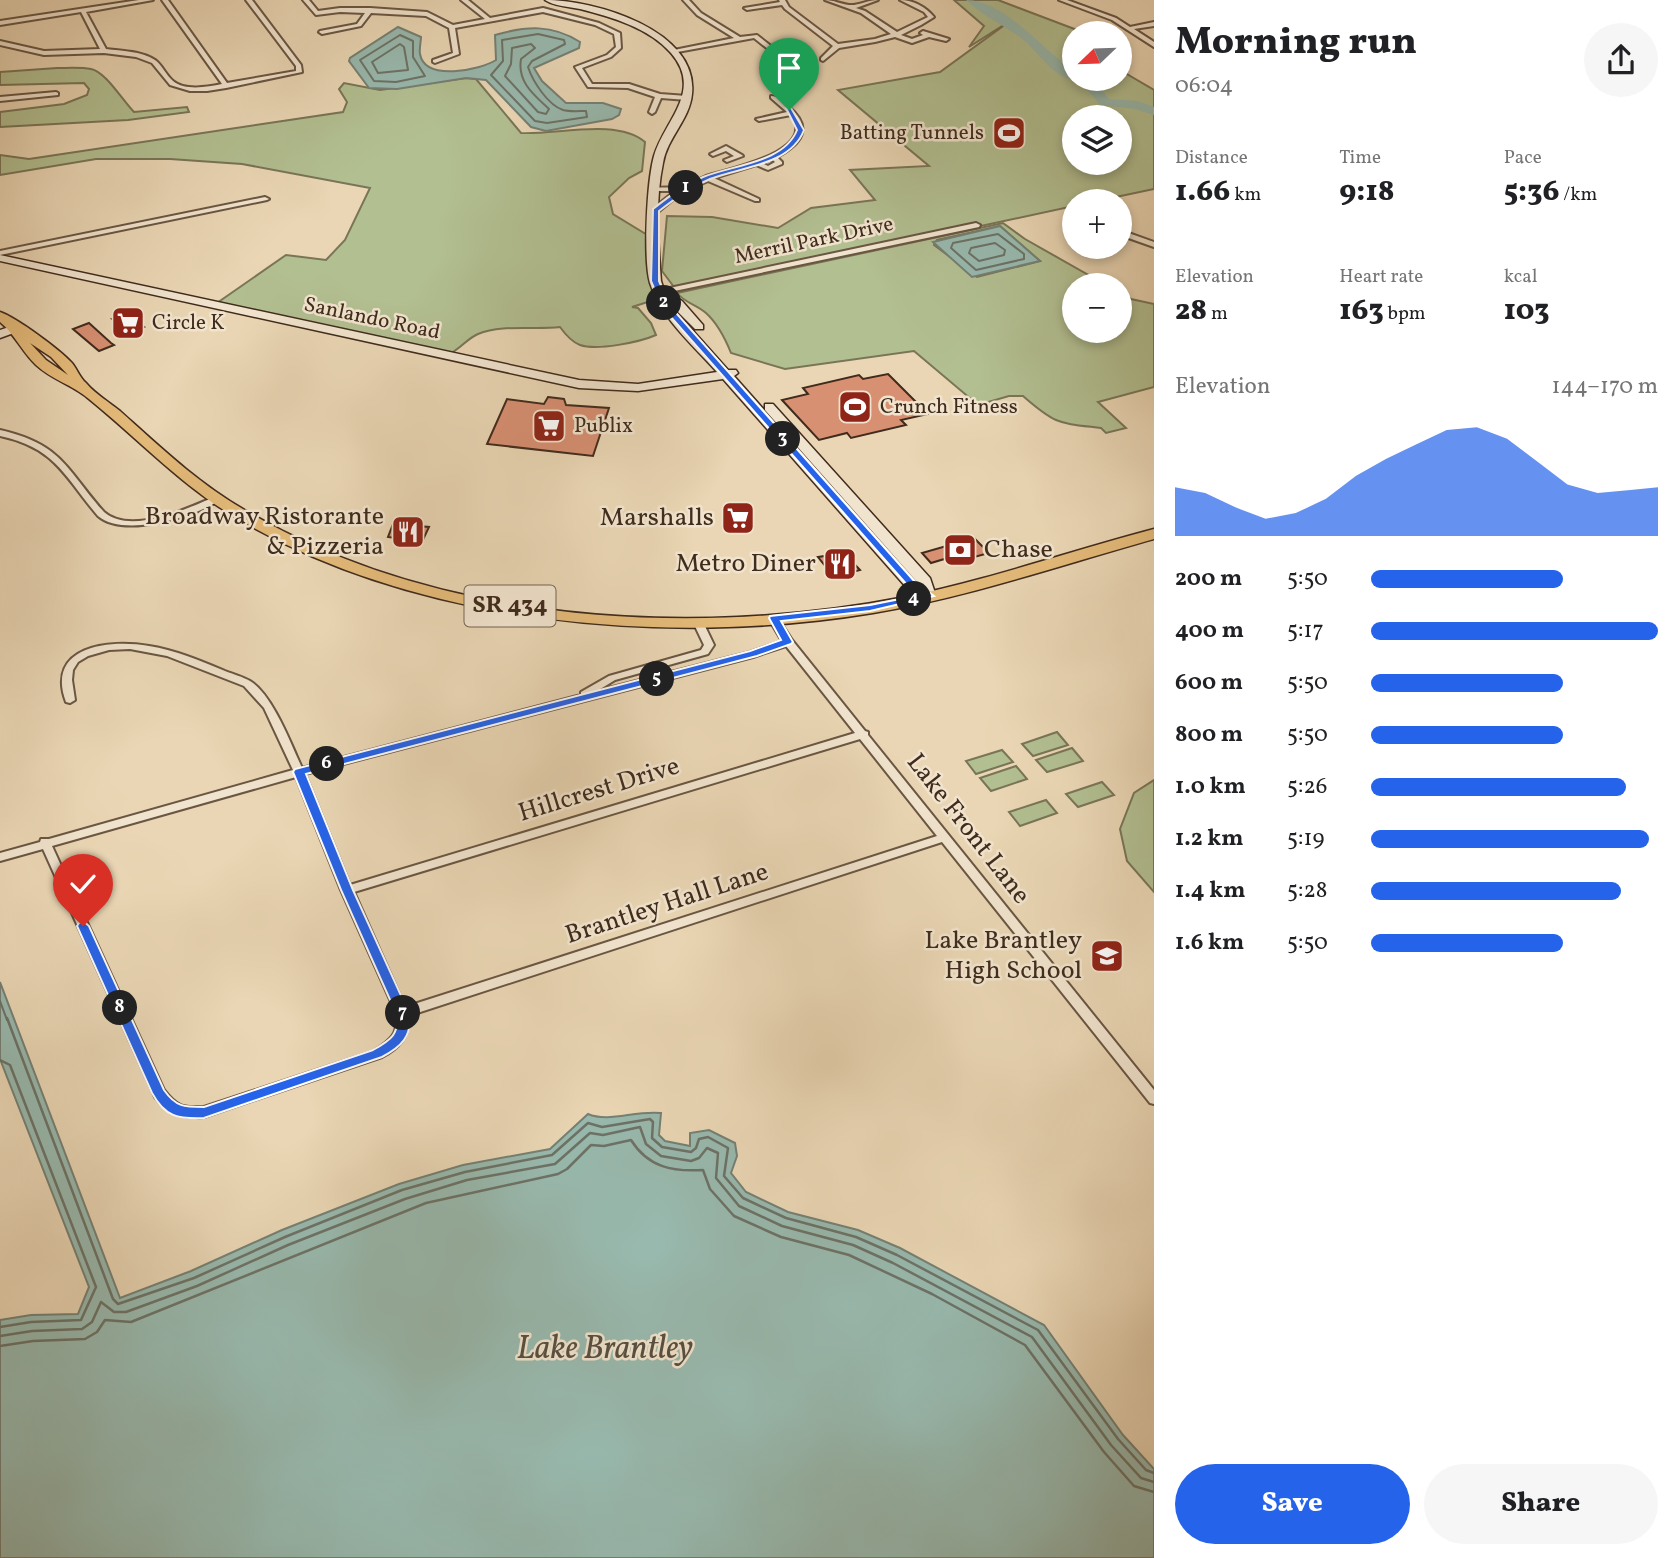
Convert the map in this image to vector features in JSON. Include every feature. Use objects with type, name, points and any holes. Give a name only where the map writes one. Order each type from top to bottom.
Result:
[{"type":"main road","name":"SR 434","points":[[0,316],[15,329],[23,345],[59,376],[82,387],[217,499],[250,520],[313,551],[410,585],[473,600],[559,614],[623,620],[698,622],[774,618],[870,608],[929,596],[1154,534]]},
{"type":"street","points":[[0,23],[150,0]]},
{"type":"street","points":[[165,0],[226,86]]},
{"type":"street","points":[[0,43],[44,53],[104,51],[137,55],[154,62],[167,80],[182,88],[198,90],[299,72],[299,66],[248,0]]},
{"type":"street","points":[[306,0],[316,13],[370,10],[427,14],[452,27],[543,10],[597,24],[617,33],[619,47],[609,56],[578,67],[590,86],[629,86],[659,96],[687,98]]},
{"type":"street","points":[[394,11],[396,0]]},
{"type":"street","points":[[464,0],[488,19]]},
{"type":"street","points":[[549,0],[616,17],[647,31],[674,52],[687,74],[687,98],[658,158],[654,268],[665,306],[732,373],[911,584],[929,596]]},
{"type":"street","points":[[686,0],[699,14],[739,39]]},
{"type":"street","points":[[828,0],[852,7],[898,36],[912,41],[928,35]]},
{"type":"street","points":[[852,7],[875,0]]},
{"type":"street","points":[[823,59],[837,46],[898,36],[931,16],[904,0]]},
{"type":"street","points":[[1062,0],[1117,21]]},
{"type":"street","points":[[747,8],[783,1],[787,8],[837,46]]},
{"type":"street","points":[[322,32],[359,26],[370,10]]},
{"type":"street","points":[[83,11],[104,51]]},
{"type":"street","points":[[597,24],[616,17]]},
{"type":"street","points":[[1132,28],[1154,24]]},
{"type":"street","points":[[435,61],[456,54],[452,27]]},
{"type":"street","points":[[1132,29],[1154,45]]},
{"type":"street","points":[[910,30],[946,40]]},
{"type":"street","points":[[674,52],[755,36],[796,68],[781,79]]},
{"type":"street","points":[[0,99],[56,94]]},
{"type":"street","points":[[652,112],[659,96]]},
{"type":"street","points":[[655,210],[682,189],[708,178],[755,163],[768,168],[780,163],[773,157],[796,140],[800,130],[791,113],[773,97]]},
{"type":"street","points":[[759,118],[791,113]]},
{"type":"street","points":[[727,160],[740,156],[726,148],[713,154],[742,167]]},
{"type":"street","points":[[708,178],[757,200]]},
{"type":"street","points":[[655,189],[682,189]]},
{"type":"street","points":[[0,256],[265,200]]},
{"type":"street","name":"Merril Park Drive","points":[[660,292],[976,225]]},
{"type":"street","points":[[1132,237],[1154,245]]},
{"type":"street","name":"Sanlando Road","points":[[0,256],[579,384],[636,389],[664,388],[732,373]]},
{"type":"street","points":[[0,334],[15,329]]},
{"type":"street","points":[[0,433],[43,446],[102,515],[120,523],[133,523],[187,512],[217,499]]},
{"type":"street","name":"Lake Front Lane","points":[[774,618],[788,642],[1154,1099]]},
{"type":"street","points":[[580,697],[612,678],[705,652],[709,645],[698,622]]},
{"type":"street","points":[[0,857],[45,842],[299,772],[740,657],[788,642]]},
{"type":"street","points":[[45,842],[159,1093],[169,1107],[184,1113],[204,1112],[378,1054],[396,1044],[405,1027],[402,1013],[347,890],[299,772],[268,707],[248,684],[156,649],[123,646],[99,649],[75,659],[66,675],[70,700]]},
{"type":"street","name":"Hillcrest Drive","points":[[347,890],[864,734]]},
{"type":"street","name":"Brantley Hall Lane","points":[[402,1013],[945,837]]},
{"type":"green space","points":[[954,0],[998,0],[1062,24],[1062,67],[1007,23],[969,47],[984,26]]},
{"type":"green space","points":[[1006,24],[1062,69],[1062,91],[1096,91],[1105,103],[1131,105],[1062,105],[1062,175],[1132,175],[1132,105],[1154,113],[1154,189],[1132,194],[1132,189],[1062,189],[1062,209],[677,291],[662,271],[667,216],[712,217],[778,228],[811,208],[875,200],[850,170],[929,166],[838,90],[940,72]]},
{"type":"green space","points":[[57,68],[97,71],[134,112],[187,107],[189,112],[128,120],[0,127],[0,112],[64,104],[87,95],[89,89],[84,83],[0,85],[0,72]]},
{"type":"green space","points":[[1132,77],[1154,90],[1154,111],[1132,104],[1108,102],[1098,91],[1132,91]]},
{"type":"green space","points":[[466,78],[476,79],[521,133],[603,129],[633,135],[645,142],[642,171],[629,178],[609,197],[613,214],[649,236],[657,299],[632,307],[638,308],[651,323],[656,335],[618,345],[587,347],[574,342],[560,327],[508,328],[478,334],[451,353],[217,303],[286,255],[326,260],[345,240],[370,188],[242,164],[170,159],[96,159],[0,175],[0,155],[29,159],[343,112],[347,102],[339,89],[344,83],[380,90]]},
{"type":"green space","points":[[1003,223],[1025,239],[1085,273],[1062,273],[1062,343],[1132,343],[1132,299],[1154,304],[1154,387],[1098,402],[1126,428],[1106,433],[1101,428],[1051,418],[1023,396],[1009,396],[978,405],[914,351],[785,369],[731,353],[710,317],[677,293]],"holes":[[[1000,226],[1040,261],[977,277],[934,245],[937,240]]]},
{"type":"green space","points":[[1057,732],[1068,745],[1033,756],[1022,744]]},
{"type":"green space","points":[[1072,748],[1083,761],[1047,772],[1036,760]]},
{"type":"green space","points":[[1002,750],[1013,762],[976,774],[966,761]]},
{"type":"green space","points":[[1016,766],[1027,779],[991,791],[980,778]]},
{"type":"green space","points":[[1154,780],[1154,892],[1127,861],[1120,829],[1134,793]]},
{"type":"green space","points":[[1102,782],[1114,795],[1078,807],[1066,794]]},
{"type":"green space","points":[[1046,800],[1057,813],[1020,826],[1009,812]]},
{"type":"water","points":[[398,27],[421,37],[420,52],[424,63],[442,71],[466,70],[496,60],[495,35],[539,28],[570,36],[580,42],[579,48],[534,68],[542,81],[566,103],[603,103],[621,109],[619,115],[612,119],[546,131],[531,127],[486,80],[466,78],[397,89],[369,88],[349,61],[350,58]]},
{"type":"water","points":[[1000,226],[1040,261],[972,277],[933,242]]},
{"type":"water","name":"Lake Brantley","points":[[0,982],[120,1298],[399,1184],[463,1165],[550,1149],[588,1114],[613,1117],[661,1113],[659,1135],[665,1141],[690,1146],[690,1133],[709,1130],[735,1143],[737,1156],[731,1173],[746,1192],[788,1212],[858,1230],[900,1248],[1044,1325],[1123,1435],[1154,1469],[1154,1558],[0,1558],[0,1320],[31,1315],[78,1314],[89,1287],[0,1059]]},
{"type":"building","name":"Circle K","points":[[129,314],[144,327],[127,333],[112,319]]},
{"type":"building","name":"Circle K","points":[[89,323],[114,345],[99,351],[73,329]]},
{"type":"building","name":"Crunch Fitness","points":[[888,374],[928,414],[901,420],[906,425],[851,438],[847,433],[819,440],[782,400],[808,394],[803,388],[859,375],[863,379]]},
{"type":"building","name":"Publix","points":[[548,397],[564,399],[566,405],[609,408],[593,456],[487,444],[507,399],[544,404]]},
{"type":"building","name":"Broadway Ristorante & Pizzeria","points":[[393,524],[429,527],[422,542],[388,537]]},
{"type":"building","name":"Chase","points":[[974,538],[989,553],[956,562],[951,557],[931,563],[922,553]]},
{"type":"building","name":"Metro Diner","points":[[844,553],[860,570],[834,577],[818,557]]},
{"type":"waterway","points":[[972,0],[1028,37],[1052,62],[1062,68]]},
{"type":"waterway","points":[[1097,91],[1105,102],[1137,105],[1154,111]]},
{"type":"place","name":"Batting Tunnels","points":[[1009,133]]},
{"type":"place","name":"Circle K","points":[[128,323]]},
{"type":"place","name":"Crunch Fitness","points":[[855,407]]},
{"type":"place","name":"Publix","points":[[549,426]]},
{"type":"place","name":"Marshalls","points":[[738,518]]},
{"type":"place","name":"Broadway Ristorante & Pizzeria","points":[[408,532]]},
{"type":"place","name":"Chase","points":[[960,550]]},
{"type":"place","name":"Metro Diner","points":[[840,564]]},
{"type":"place","name":"Lake Brantley High School","points":[[1107,956]]},
{"type":"route","points":[[83,926],[159,1093],[169,1107],[184,1113],[204,1112],[378,1054],[396,1044],[405,1027],[402,1013],[347,890],[299,772],[753,654],[788,642],[774,618],[870,608],[929,596],[911,584],[665,306],[655,281],[655,210],[682,189],[771,158],[784,150],[796,140],[800,130],[797,120],[789,110]]}]
